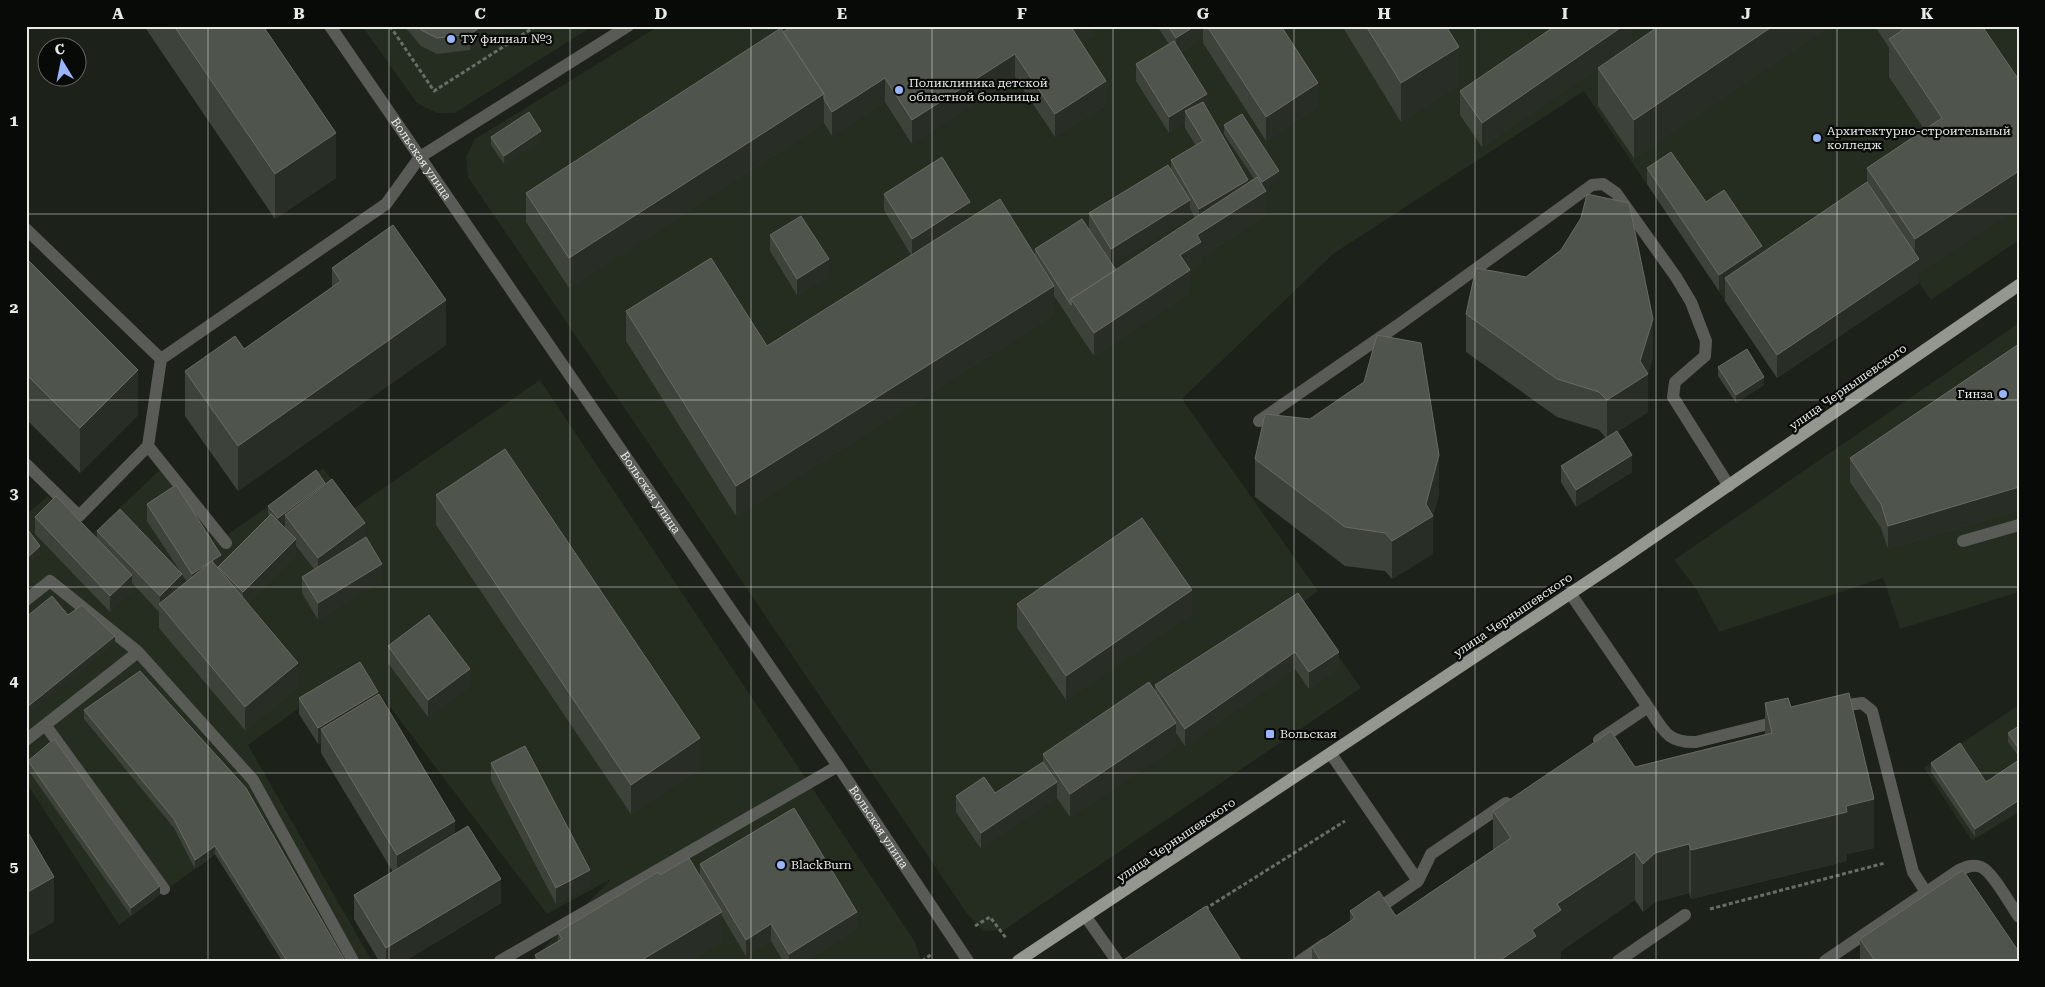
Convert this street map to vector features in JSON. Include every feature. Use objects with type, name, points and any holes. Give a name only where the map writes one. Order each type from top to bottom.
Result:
[{"type":"main road","name":"улица Чернышевского","points":[[1018,961],[1331,754],[1729,486],[2019,286]]},
{"type":"street","name":"Вольская улица","points":[[330,26],[838,766],[968,961]]},
{"type":"street","points":[[26,464],[79,516],[148,446],[160,359],[386,204],[420,157],[628,26]]},
{"type":"street","points":[[1259,421],[1401,324],[1592,185],[1603,184],[1616,193],[1676,277],[1691,302],[1706,341],[1704,356],[1675,382],[1673,397],[1729,486]]},
{"type":"street","points":[[26,229],[160,359]]},
{"type":"street","points":[[148,446],[226,543]]},
{"type":"street","points":[[1963,541],[2019,525]]},
{"type":"street","points":[[26,600],[50,581],[138,652],[253,780],[354,961]]},
{"type":"street","points":[[1570,593],[1668,737],[1682,742],[1696,742],[1792,718]]},
{"type":"street","points":[[26,740],[138,652]]},
{"type":"street","points":[[1821,711],[1862,703],[1872,711],[1913,872],[1926,892]]},
{"type":"street","points":[[1591,745],[1648,707]]},
{"type":"street","points":[[46,726],[164,889]]},
{"type":"street","points":[[1331,754],[1418,881]]},
{"type":"street","points":[[500,961],[838,766]]},
{"type":"street","points":[[1363,918],[1418,881],[1431,854],[1519,794]]},
{"type":"street","points":[[1825,961],[1958,870],[1971,866],[1983,868],[2019,917]]},
{"type":"street","points":[[1618,961],[1685,916]]},
{"type":"street","points":[[1086,917],[1117,961]]},
{"type":"street","points":[[1300,961],[1332,939]]},
{"type":"path","points":[[390,26],[434,91],[536,26]]},
{"type":"path","points":[[1198,913],[1367,807]]},
{"type":"path","points":[[1685,916],[1909,857]]},
{"type":"shaded area","points":[[362,26],[593,26],[455,113],[437,113],[417,103]]},
{"type":"shaded area","points":[[659,26],[2019,26],[2019,240],[1931,300],[1867,206],[1725,301],[1584,91],[1333,254],[1182,399],[1318,591],[1301,604],[1361,688],[1004,930],[983,931],[966,912],[468,177],[466,157],[475,139]]},
{"type":"shaded area","points":[[2019,323],[2019,592],[1900,629],[1883,578],[1719,632],[1695,587],[1674,560]]},
{"type":"shaded area","points":[[540,380],[915,942],[921,961],[531,961],[611,879],[547,914],[358,665],[248,745],[372,961],[282,961],[215,854],[119,925],[26,782],[26,515],[48,496],[89,537],[164,466],[227,535],[323,468],[353,509]]},
{"type":"shaded area","points":[[2019,705],[2019,812],[1972,841],[1924,768]]},
{"type":"building","points":[[174,26],[263,26],[336,133],[275,174]]},
{"type":"building","points":[[418,26],[482,26],[470,34],[437,38],[421,30]]},
{"type":"building","name":"Поликлиника детской областной больницы","points":[[792,26],[1071,26],[1106,81],[1055,114],[1015,54],[912,120],[885,78],[832,112],[824,99],[824,94],[783,32]]},
{"type":"building","points":[[1168,26],[1195,26],[1176,38]]},
{"type":"building","points":[[1207,26],[1281,26],[1318,83],[1266,117]]},
{"type":"building","points":[[1366,26],[1446,26],[1459,47],[1401,83]]},
{"type":"building","points":[[1555,26],[1623,26],[1482,123],[1460,91]]},
{"type":"building","points":[[1659,26],[1773,26],[1634,120],[1598,68]]},
{"type":"building","points":[[1901,26],[1982,26],[2019,80],[2019,171],[1915,239],[1867,168],[1942,118],[1889,39],[1903,30]]},
{"type":"building","points":[[781,28],[824,94],[569,258],[526,193]]},
{"type":"building","points":[[1174,41],[1207,94],[1169,117],[1136,64]]},
{"type":"building","points":[[1203,102],[1248,180],[1199,209],[1171,160],[1203,141],[1185,111]]},
{"type":"building","points":[[529,112],[541,131],[504,156],[491,137]]},
{"type":"building","points":[[1242,114],[1279,171],[1262,182],[1224,125]]},
{"type":"building","points":[[1671,152],[1706,202],[1724,190],[1762,246],[1719,275],[1647,168]]},
{"type":"building","points":[[942,157],[970,202],[912,239],[884,194]]},
{"type":"building","points":[[1168,165],[1190,200],[1111,249],[1089,213]]},
{"type":"building","points":[[1257,177],[1266,191],[1197,235],[1201,242],[1180,255],[1190,270],[1094,333],[1071,299]]},
{"type":"building","points":[[1867,182],[1919,259],[1777,355],[1725,278]]},
{"type":"building","points":[[1587,194],[1629,203],[1653,319],[1640,361],[1648,374],[1607,400],[1599,392],[1557,379],[1466,314],[1476,268],[1526,277],[1561,250],[1581,218]]},
{"type":"building","points":[[1000,199],[1054,286],[736,486],[626,311],[711,258],[767,346]]},
{"type":"building","points":[[801,216],[829,259],[797,279],[770,235]]},
{"type":"building","points":[[1082,219],[1116,270],[1071,299],[1071,305],[1035,249]]},
{"type":"building","points":[[393,225],[446,300],[238,446],[185,371],[235,336],[244,349],[341,281],[332,268]]},
{"type":"building","points":[[26,258],[138,370],[80,428],[26,374]]},
{"type":"building","points":[[1377,335],[1421,343],[1439,455],[1426,504],[1433,516],[1392,541],[1385,533],[1345,527],[1255,459],[1265,414],[1310,419],[1364,382]]},
{"type":"building","points":[[2019,344],[2019,487],[1888,526],[1881,504],[1850,458]]},
{"type":"building","points":[[1747,349],[1764,377],[1736,395],[1718,367]]},
{"type":"building","points":[[1617,431],[1632,455],[1576,490],[1561,466]]},
{"type":"building","points":[[505,449],[700,738],[631,785],[436,495]]},
{"type":"building","points":[[316,470],[325,483],[278,518],[268,506]]},
{"type":"building","points":[[332,479],[365,523],[318,558],[285,515]]},
{"type":"building","points":[[176,485],[221,555],[192,574],[147,504]]},
{"type":"building","points":[[56,496],[132,575],[110,596],[35,517]]},
{"type":"building","points":[[120,509],[182,574],[160,596],[97,531]]},
{"type":"building","points":[[271,514],[296,539],[243,592],[218,567]]},
{"type":"building","points":[[1142,518],[1192,590],[1066,676],[1017,604]]},
{"type":"building","points":[[26,527],[40,546],[26,559]]},
{"type":"building","points":[[366,537],[382,564],[318,603],[302,577]]},
{"type":"building","points":[[212,561],[298,663],[245,707],[159,604]]},
{"type":"building","points":[[1298,593],[1339,652],[1309,672],[1295,652],[1185,729],[1155,685]]},
{"type":"building","points":[[52,596],[68,615],[82,605],[115,636],[26,708],[26,617]]},
{"type":"building","points":[[429,615],[470,669],[428,700],[388,646]]},
{"type":"building","points":[[360,662],[378,692],[318,728],[299,698]]},
{"type":"building","points":[[140,671],[246,788],[345,961],[287,961],[215,846],[195,860],[174,819],[84,710]]},
{"type":"building","points":[[1149,682],[1176,723],[1070,794],[1043,754]]},
{"type":"building","points":[[1849,693],[1874,799],[1846,806],[1847,812],[1691,850],[1689,844],[1655,853],[1643,864],[1635,852],[1557,904],[1561,910],[1532,930],[1536,936],[1499,961],[1321,961],[1312,947],[1355,918],[1350,911],[1379,891],[1396,916],[1511,838],[1493,811],[1611,731],[1635,767],[1772,733],[1765,703],[1788,698],[1791,707]]},
{"type":"building","points":[[379,694],[455,821],[397,855],[321,729]]},
{"type":"building","points":[[2019,726],[2019,749],[2008,733]]},
{"type":"building","points":[[54,739],[160,886],[131,908],[28,761]]},
{"type":"building","points":[[1960,743],[1986,782],[2019,760],[2019,800],[1975,829],[1931,763]]},
{"type":"building","points":[[525,746],[590,870],[556,888],[491,763]]},
{"type":"building","points":[[1043,762],[1057,782],[981,833],[956,796],[984,777],[995,793]]},
{"type":"building","points":[[794,808],[857,912],[789,954],[771,924],[746,940],[700,864]]},
{"type":"building","points":[[468,826],[501,879],[386,948],[354,895]]},
{"type":"building","points":[[26,829],[54,877],[26,893]]},
{"type":"building","points":[[689,858],[722,912],[640,961],[539,961],[535,955],[562,939],[558,932],[658,872],[660,875]]},
{"type":"building","points":[[1963,870],[2019,952],[2019,961],[1875,961],[1860,939]]},
{"type":"building","points":[[1206,906],[1240,961],[1122,961]]},
{"type":"place","name":"ТУ филиал №3","points":[[451,39]]},
{"type":"place","name":"Поликлиника детской областной больницы","points":[[899,90]]},
{"type":"place","name":"Архитектурно-строительный колледж","points":[[1817,138]]},
{"type":"place","name":"Гинза","points":[[2003,394]]},
{"type":"place","name":"Вольская","points":[[1270,734]]},
{"type":"place","name":"BlackBurn","points":[[781,865]]}]
